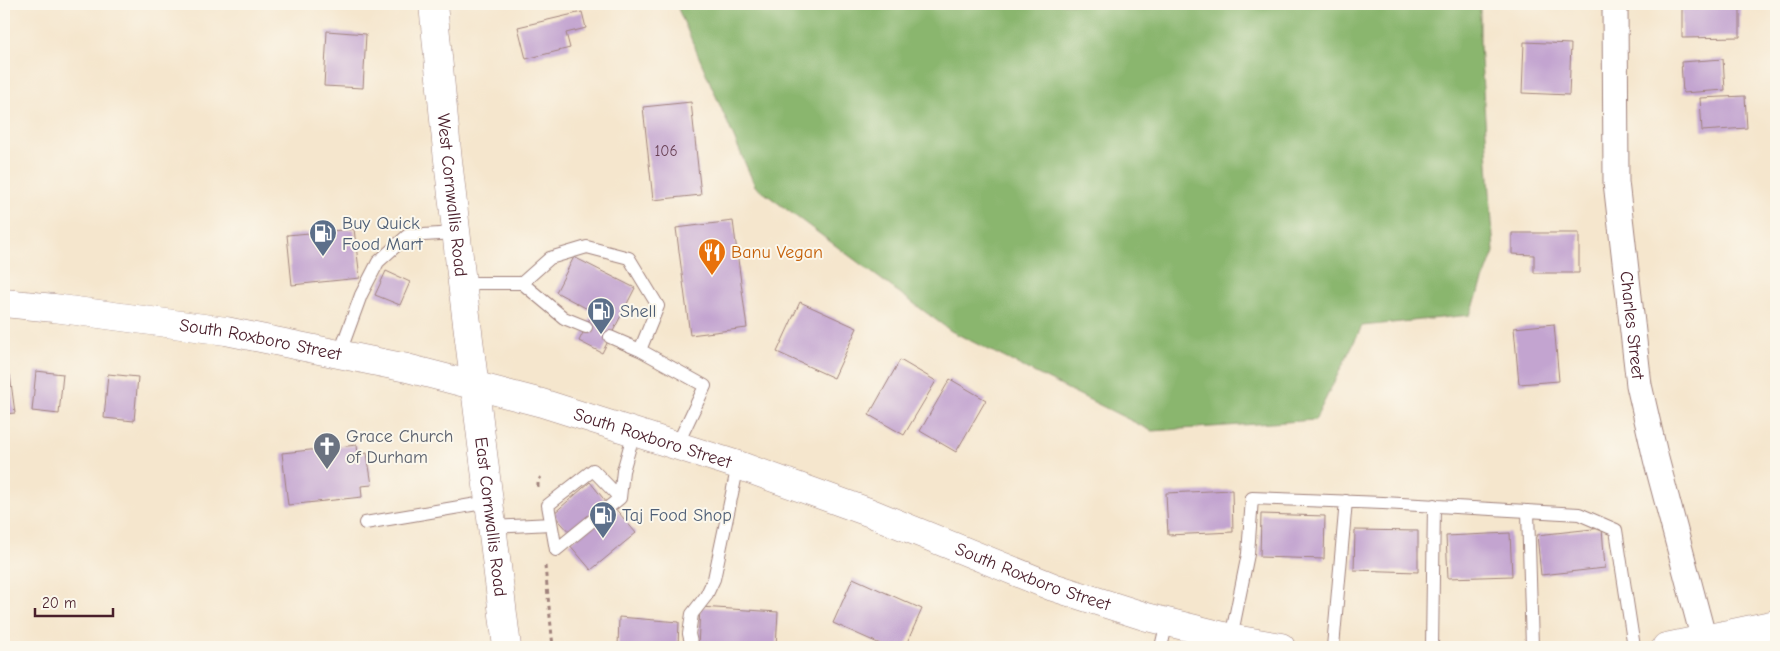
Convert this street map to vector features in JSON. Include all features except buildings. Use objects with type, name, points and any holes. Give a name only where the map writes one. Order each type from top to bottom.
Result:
[{"type":"street","name":"West Cornwallis Road","points":[[433,4],[456,233],[475,386]]},
{"type":"street","name":"Charles Street","points":[[1615,4],[1616,182],[1638,385],[1704,640]]},
{"type":"street","name":"South Roxboro Street","points":[[4,303],[226,331],[407,368],[542,403],[738,465],[870,513],[1164,634],[1231,638],[1281,647]]},
{"type":"street","name":"East Cornwallis Road","points":[[475,386],[507,647]]},
{"type":"street","points":[[1666,647],[1776,624]]},
{"type":"lane","points":[[339,355],[361,295],[378,262],[407,236],[456,233]]},
{"type":"lane","points":[[462,283],[522,282],[550,258],[587,247],[629,258],[658,306],[640,350]]},
{"type":"lane","points":[[522,282],[564,318],[586,327]]},
{"type":"lane","points":[[610,337],[640,350],[705,386],[677,445]]},
{"type":"lane","points":[[620,498],[593,470],[548,505],[556,550],[620,498],[623,471],[634,432]]},
{"type":"lane","points":[[692,647],[689,634],[692,614],[706,596],[714,579],[738,465]]},
{"type":"lane","points":[[1231,638],[1248,554],[1252,498],[1434,505],[1579,514],[1616,530],[1634,647]]},
{"type":"lane","points":[[1333,647],[1346,501]]},
{"type":"lane","points":[[1432,647],[1434,505]]},
{"type":"lane","points":[[1528,511],[1532,647]]},
{"type":"lane","points":[[366,523],[491,514],[551,524]]},
{"type":"green space","points":[[676,4],[1480,4],[1480,45],[1494,252],[1470,315],[1362,326],[1315,420],[1152,431],[951,331],[755,186]]},
{"type":"place","name":"Buy Quick Food Mart","points":[[323,257]]},
{"type":"place","name":"Banu Vegan","points":[[712,276]]},
{"type":"place","name":"Shell","points":[[601,335]]},
{"type":"place","name":"Grace Church of Durham","points":[[327,470]]},
{"type":"place","name":"Taj Food Shop","points":[[603,539]]}]
